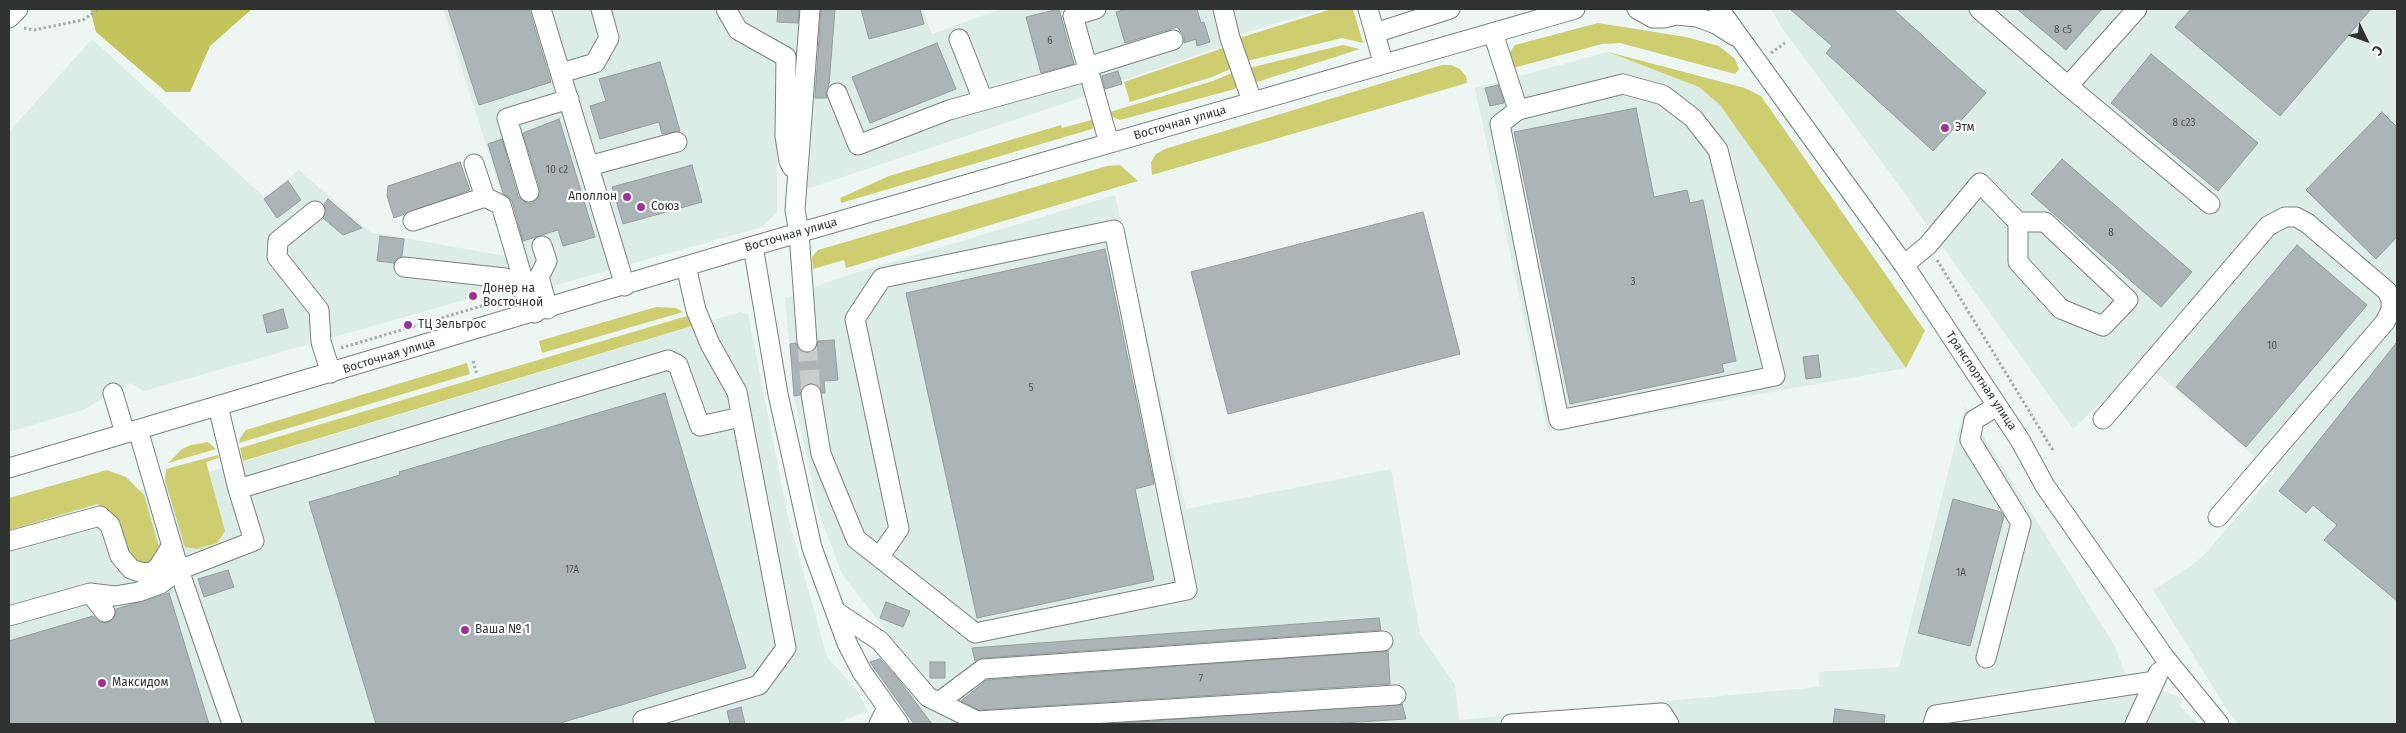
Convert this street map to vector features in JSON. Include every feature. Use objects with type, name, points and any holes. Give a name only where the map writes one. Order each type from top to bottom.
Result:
[{"type":"street","points":[[13,23],[18,9]]},
{"type":"street","points":[[541,9],[625,286]]},
{"type":"street","points":[[561,73],[595,63],[609,38],[601,9]]},
{"type":"street","points":[[726,9],[738,30],[786,58],[785,136],[788,161],[797,175]]},
{"type":"street","points":[[807,342],[799,233],[795,210],[810,9]]},
{"type":"street","points":[[1096,9],[1073,16],[1109,143]]},
{"type":"street","points":[[1223,9],[1230,38],[1252,101]]},
{"type":"street","points":[[1383,62],[1373,17],[1450,9]]},
{"type":"street","name":"Восточная улица","points":[[9,468],[331,374],[753,246],[1383,62],[1575,9]]},
{"type":"street","points":[[1622,9],[1640,11],[1653,18],[1664,18],[1680,12],[1716,24],[1741,40]]},
{"type":"street","name":"Транспортная улица","points":[[1719,9],[1904,265],[2020,440],[2045,486],[2166,658],[2219,724]]},
{"type":"street","points":[[1979,9],[2210,204]]},
{"type":"street","points":[[2068,86],[2136,9]]},
{"type":"street","points":[[1493,32],[1518,110]]},
{"type":"street","points":[[959,39],[983,100]]},
{"type":"street","points":[[837,93],[858,145],[949,110],[1088,69],[1173,40]]},
{"type":"street","points":[[1623,84],[1663,95],[1693,118],[1718,150],[1775,376],[1559,420],[1500,124],[1518,110],[1623,84]]},
{"type":"street","points":[[529,192],[507,118],[569,99]]},
{"type":"street","points":[[589,166],[677,142]]},
{"type":"street","points":[[474,164],[485,196],[501,205],[527,292]]},
{"type":"street","points":[[1904,265],[1928,245],[1980,183],[2018,222],[2018,262],[2061,310],[2104,326],[2128,300],[2045,222],[2018,222]]},
{"type":"street","points":[[413,221],[485,196]]},
{"type":"street","points":[[315,210],[278,241],[277,257],[319,310],[321,342],[331,374]]},
{"type":"street","points":[[2103,419],[2268,226],[2284,217],[2296,218],[2307,223],[2380,285],[2387,291],[2391,300],[2391,310],[2385,322],[2218,517]]},
{"type":"street","points":[[811,394],[821,454],[856,539],[975,633],[1187,590],[1114,230],[882,278],[855,319],[899,529],[879,557]]},
{"type":"street","points":[[542,246],[547,261],[539,277],[542,311]]},
{"type":"street","points":[[753,246],[778,394],[812,548],[847,643],[883,716],[899,724]]},
{"type":"street","points":[[644,720],[760,685],[786,648],[737,392],[710,344],[696,310],[686,266]]},
{"type":"street","points":[[404,267],[505,278],[527,292],[542,311]]},
{"type":"street","points":[[238,489],[668,360],[678,365],[700,426],[741,417]]},
{"type":"street","points":[[113,393],[132,431],[232,724]]},
{"type":"street","points":[[9,616],[90,594],[115,596],[138,592],[160,584],[178,570],[254,540],[238,489],[218,406]]},
{"type":"street","points":[[1986,658],[2021,523],[1970,440],[1974,420],[1997,406]]},
{"type":"street","points":[[9,541],[100,516],[110,525],[120,556],[131,569],[143,573],[153,572],[172,545]]},
{"type":"street","points":[[90,594],[105,612]]},
{"type":"street","points":[[835,611],[880,641],[928,697],[977,721],[1396,695]]},
{"type":"street","points":[[939,702],[983,669],[1383,641]]},
{"type":"street","points":[[2135,724],[2166,658]]},
{"type":"street","points":[[1933,724],[1936,715],[2155,681]]},
{"type":"street","points":[[1511,724],[1662,713],[1669,724]]},
{"type":"path","points":[[13,23],[34,30],[83,20],[99,9]]},
{"type":"path","points":[[1770,54],[1785,43]]},
{"type":"path","points":[[1928,245],[2054,452]]},
{"type":"path","points":[[324,353],[527,292]]},
{"type":"path","points":[[473,361],[477,375]]},
{"type":"shaded area","points":[[90,9],[252,9],[210,46],[190,92],[166,92],[96,32]]},
{"type":"shaded area","points":[[443,9],[804,9],[796,98],[777,97],[777,212],[762,227],[535,291],[531,287]]},
{"type":"shaded area","points":[[819,9],[922,9],[932,34],[1001,9],[1324,9],[1225,39],[1226,45],[1121,81],[1122,84],[806,189]]},
{"type":"shaded area","points":[[1332,9],[1353,9],[1363,43],[1342,38],[1243,62],[1236,39]]},
{"type":"shaded area","points":[[1771,9],[2397,9],[2397,724],[2239,724],[2231,716],[2153,590],[2190,567],[2205,554],[2274,473],[2144,362],[2073,429],[1887,169],[1782,28]]},
{"type":"shaded area","points":[[1598,23],[1686,37],[1719,46],[1735,59],[1739,69],[1735,74],[1620,43],[1602,44],[1513,68],[1509,53],[1515,45]]},
{"type":"shaded area","points":[[92,39],[264,197],[299,170],[370,232],[505,256],[508,264],[503,289],[144,391],[130,383],[83,410],[9,432],[9,132]]},
{"type":"shaded area","points":[[1343,45],[1360,49],[1257,82],[1248,78],[1245,69]]},
{"type":"shaded area","points":[[1229,46],[1235,67],[1212,77],[1130,102],[1124,82]]},
{"type":"shaded area","points":[[1608,52],[1699,87],[1720,105],[1906,368],[1548,432],[1475,88]]},
{"type":"shaded area","points":[[1608,52],[1745,88],[1761,96],[1925,331],[1906,368],[1720,105],[1699,87]]},
{"type":"shaded area","points":[[1442,65],[1451,65],[1460,69],[1466,76],[1467,83],[1152,175],[1151,162],[1156,154],[1165,149]]},
{"type":"shaded area","points":[[1236,71],[1239,81],[1235,89],[1120,120],[1111,116],[1110,112],[1213,81]]},
{"type":"shaded area","points":[[1091,120],[1095,124],[1092,129],[841,203],[840,198],[889,176],[1061,125],[1062,128]]},
{"type":"shaded area","points":[[1120,165],[1138,181],[846,268],[844,260],[813,269],[812,257],[818,250],[1107,166]]},
{"type":"shaded area","points":[[1115,195],[1186,509],[1391,469],[1420,634],[1455,685],[1459,720],[1819,687],[1818,672],[1899,667],[1965,406],[2116,648],[2125,674],[2183,699],[2180,706],[2198,724],[914,724],[867,663],[891,637],[842,574],[818,510],[794,396],[785,298],[848,275]]},
{"type":"shaded area","points":[[656,307],[676,308],[683,312],[542,353],[539,341]]},
{"type":"shaded area","points":[[740,312],[748,314],[788,517],[827,657],[856,689],[868,711],[835,724],[9,724],[9,530],[128,493],[209,472]]},
{"type":"shaded area","points":[[687,316],[692,326],[243,461],[240,448]]},
{"type":"shaded area","points":[[467,363],[470,374],[239,443],[246,430]]},
{"type":"shaded area","points":[[208,442],[216,449],[168,463],[182,449],[191,445]]},
{"type":"shaded area","points":[[218,455],[219,458],[206,462],[225,531],[217,543],[197,549],[185,547],[165,481],[166,469]]},
{"type":"shaded area","points":[[107,470],[126,477],[144,495],[159,547],[156,555],[148,563],[135,563],[128,554],[116,518],[107,508],[97,504],[9,530],[9,498]]},
{"type":"building","points":[[448,9],[529,9],[551,82],[479,105]]},
{"type":"building","points":[[778,9],[799,9],[798,23],[777,22]]},
{"type":"building","points":[[821,9],[835,9],[829,85],[826,92],[827,98],[815,98]]},
{"type":"building","points":[[861,9],[920,9],[924,24],[869,39]]},
{"type":"building","points":[[1059,9],[1074,64],[1041,73],[1026,17]]},
{"type":"building","points":[[1127,9],[1197,9],[1201,23],[1204,22],[1210,42],[1197,46],[1196,39],[1184,43],[1184,36],[1177,27],[1125,43],[1116,12]]},
{"type":"building","points":[[1790,9],[1893,9],[1986,93],[1933,151],[1826,53],[1832,46]]},
{"type":"building","points":[[2017,9],[2102,9],[2066,50]]},
{"type":"building","points":[[2191,9],[2371,9],[2280,116],[2175,27]]},
{"type":"building","points":[[937,43],[956,89],[870,123],[852,77]]},
{"type":"building","points":[[2151,54],[2258,143],[2218,191],[2111,103]]},
{"type":"building","points":[[660,62],[680,131],[662,134],[659,122],[600,139],[590,106],[606,101],[599,79]]},
{"type":"building","points":[[1118,71],[1122,84],[1105,89],[1102,76]]},
{"type":"building","points":[[1498,85],[1504,103],[1490,106],[1485,88]]},
{"type":"building","points":[[1636,108],[1654,197],[1687,190],[1690,203],[1703,200],[1736,361],[1722,364],[1724,372],[1570,404],[1514,132]]},
{"type":"building","points":[[2382,112],[2397,127],[2397,237],[2376,259],[2306,190]]},
{"type":"building","points":[[559,119],[595,237],[563,246],[558,230],[523,241],[512,201],[503,193],[488,144],[502,139],[518,196],[526,203],[533,203],[540,195],[540,189],[523,133]]},
{"type":"building","points":[[2062,159],[2192,272],[2161,307],[2031,194]]},
{"type":"building","points":[[460,162],[470,190],[394,218],[387,196],[388,186]]},
{"type":"building","points":[[692,165],[702,202],[623,224],[612,187]]},
{"type":"building","points":[[288,181],[301,200],[277,218],[264,199]]},
{"type":"building","points":[[328,199],[362,228],[343,235],[323,218],[326,210],[324,204]]},
{"type":"building","points":[[1423,212],[1460,354],[1228,414],[1191,272]]},
{"type":"building","points":[[380,236],[404,239],[402,256],[394,263],[377,261]]},
{"type":"building","points":[[2297,245],[2367,305],[2246,447],[2176,387]]},
{"type":"building","points":[[1105,249],[1154,484],[1135,489],[1154,580],[977,618],[906,293]]},
{"type":"building","points":[[283,309],[288,328],[267,333],[263,315]]},
{"type":"building","points":[[834,340],[838,380],[824,381],[825,393],[822,393],[815,384],[810,383],[804,386],[800,395],[794,396],[790,344],[796,343],[802,352],[808,353],[817,347],[818,341]]},
{"type":"building","points":[[2397,342],[2397,601],[2324,540],[2337,525],[2313,505],[2306,513],[2279,491]]},
{"type":"building","points":[[1818,355],[1821,377],[1806,379],[1803,357]]},
{"type":"building","points":[[665,393],[746,668],[557,724],[376,724],[309,502],[400,475],[399,472]]},
{"type":"building","points":[[1953,499],[2001,512],[2004,516],[1970,646],[1918,633]]},
{"type":"building","points":[[228,570],[234,587],[204,597],[198,579]]},
{"type":"building","name":"Максидом","points":[[169,593],[209,724],[9,724],[9,641],[93,616],[100,622],[107,623],[115,617],[116,609]]},
{"type":"building","points":[[886,602],[910,611],[903,627],[880,618]]},
{"type":"building","points":[[1379,618],[1381,630],[982,658],[975,661],[972,648]]},
{"type":"building","points":[[1388,651],[1390,684],[979,710],[961,701],[987,680]]},
{"type":"building","points":[[880,659],[898,679],[932,724],[914,724],[870,662]]},
{"type":"building","points":[[930,662],[945,662],[945,678],[930,678]]},
{"type":"building","points":[[1402,704],[1406,719],[1328,724],[1106,724]]},
{"type":"building","points":[[741,707],[745,724],[730,724],[727,711]]},
{"type":"building","points":[[1835,709],[1885,715],[1884,724],[1833,724]]},
{"type":"tunnel","points":[[807,342],[811,394]]},
{"type":"place","name":"Этм","points":[[1945,128]]},
{"type":"place","name":"Аполлон","points":[[627,197]]},
{"type":"place","name":"Союз","points":[[641,207]]},
{"type":"place","name":"Донер на Восточной","points":[[473,296]]},
{"type":"place","name":"ТЦ Зельгрос","points":[[408,325]]},
{"type":"place","name":"Ваша № 1","points":[[465,630]]},
{"type":"place","name":"Максидом","points":[[102,683]]}]
